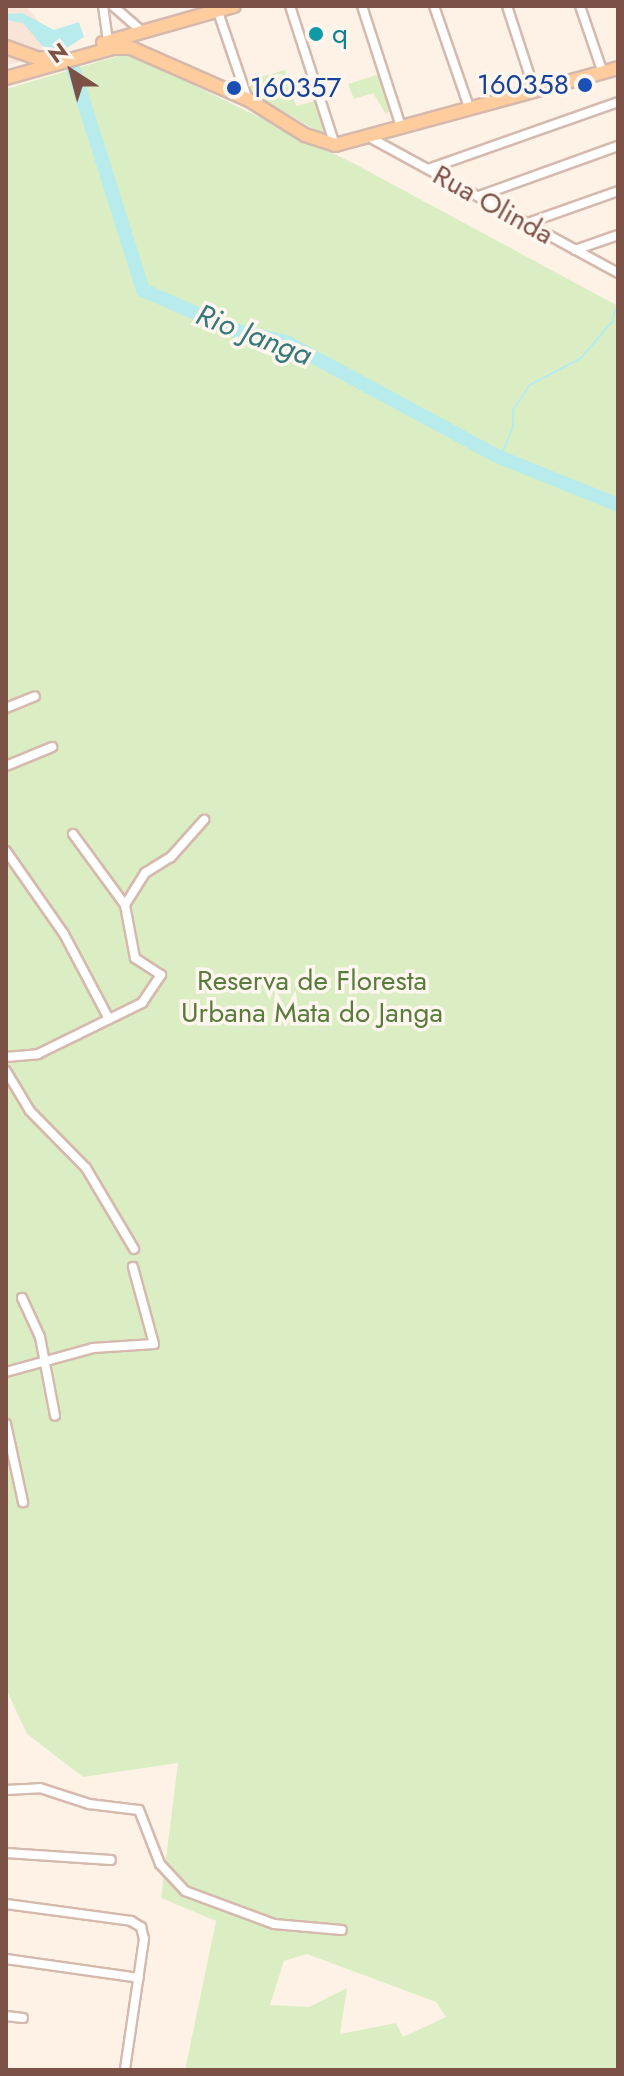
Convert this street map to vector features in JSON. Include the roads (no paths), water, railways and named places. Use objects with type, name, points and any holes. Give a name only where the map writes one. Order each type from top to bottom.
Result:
[{"type":"main road","points":[[6,78],[81,56],[217,8],[234,6]]},
{"type":"main road","points":[[148,31],[146,43],[154,57]]},
{"type":"main road","points":[[6,47],[39,59],[111,45],[154,57],[249,100],[305,135],[335,145],[470,111],[618,68]]},
{"type":"street","points":[[103,6],[111,45]]},
{"type":"street","points":[[113,6],[148,31]]},
{"type":"street","points":[[290,6],[335,145]]},
{"type":"street","points":[[362,6],[401,127]]},
{"type":"street","points":[[434,6],[470,111]]},
{"type":"street","points":[[507,6],[535,93]]},
{"type":"street","points":[[580,6],[603,73]]},
{"type":"street","points":[[217,8],[249,100]]},
{"type":"street","points":[[428,169],[618,102]]},
{"type":"street","name":"Rua Olinda","points":[[367,136],[618,273]]},
{"type":"street","points":[[479,196],[618,146]]},
{"type":"street","points":[[525,224],[618,191]]},
{"type":"street","points":[[575,250],[618,235]]},
{"type":"street","points":[[6,708],[35,696]]},
{"type":"street","points":[[6,766],[52,747]]},
{"type":"street","points":[[125,905],[145,873],[180,850],[204,820]]},
{"type":"street","points":[[6,1057],[38,1054],[142,1003],[161,975],[135,958],[125,905],[73,834]]},
{"type":"street","points":[[6,851],[64,934],[109,1019]]},
{"type":"street","points":[[6,1071],[30,1111],[86,1168],[134,1249]]},
{"type":"street","points":[[6,1372],[93,1348],[154,1344],[133,1267]]},
{"type":"street","points":[[22,1298],[46,1361],[55,1416]]},
{"type":"street","points":[[6,1424],[23,1502]]},
{"type":"street","points":[[6,1790],[40,1788],[89,1804],[139,1810],[160,1864],[185,1891],[274,1924],[342,1930]]},
{"type":"street","points":[[6,1853],[111,1860]]},
{"type":"street","points":[[6,1904],[137,1923],[144,1939],[125,2070]]},
{"type":"street","points":[[6,1959],[139,1978]]},
{"type":"street","points":[[6,2016],[23,2018]]},
{"type":"water","points":[[22,13],[54,30],[79,22],[84,37],[65,49],[44,48],[23,23],[6,20],[6,14]]},
{"type":"waterway","name":"Rio Janga","points":[[73,68],[143,290],[234,330],[286,342],[497,456],[618,505]]},
{"type":"waterway","points":[[500,458],[513,427],[513,410],[530,385],[581,358],[612,322],[615,310]]},
{"type":"place","name":"q","points":[[316,34]]},
{"type":"place","name":"160358","points":[[585,85]]},
{"type":"place","name":"160357","points":[[234,88]]},
{"type":"park label","name":"Reserva de Floresta Urbana Mata do Janga","points":[[312,997]]}]
